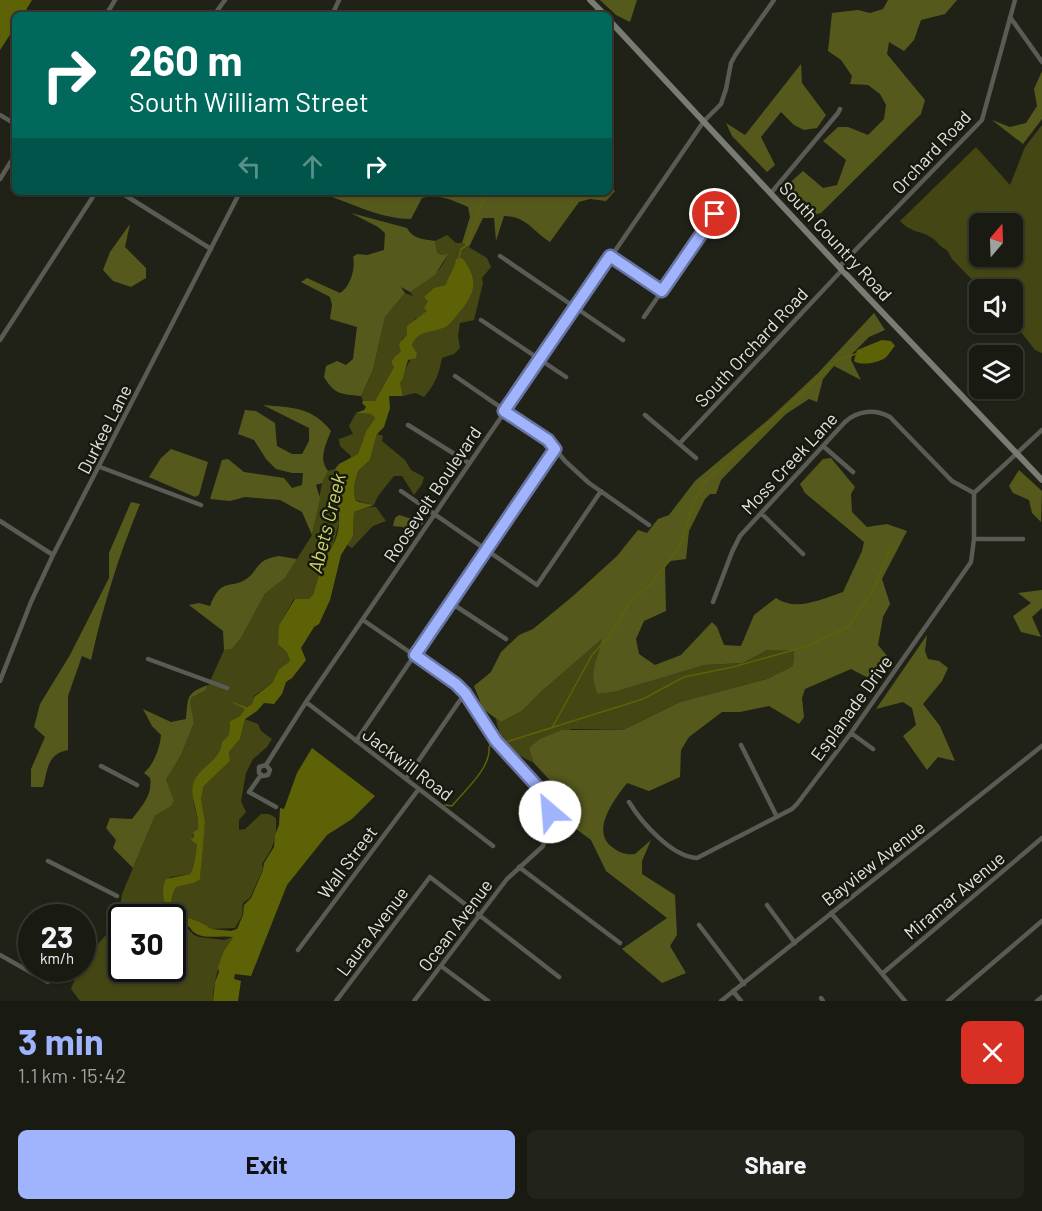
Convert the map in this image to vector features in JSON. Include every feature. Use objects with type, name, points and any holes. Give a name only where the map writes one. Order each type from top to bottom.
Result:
[{"type":"main road","points":[[590,0],[602,12]]},
{"type":"main road","name":"South Country Road","points":[[612,23],[1042,480]]},
{"type":"street","name":"Roosevelt Boulevard","points":[[276,807],[249,792],[261,775],[259,767],[266,765],[306,702],[610,256],[704,121],[721,104],[731,63],[774,0]]},
{"type":"street","name":"Orchard Road","points":[[841,269],[982,120],[1015,0]]},
{"type":"street","points":[[1010,17],[1042,62]]},
{"type":"street","points":[[771,193],[840,109]]},
{"type":"street","points":[[0,179],[12,160]]},
{"type":"street","points":[[0,340],[94,195]]},
{"type":"street","points":[[125,195],[211,249]]},
{"type":"street","name":"Durkee Lane","points":[[0,681],[31,602],[53,555],[238,195]]},
{"type":"street","points":[[644,317],[728,195]]},
{"type":"street","points":[[500,256],[623,340]]},
{"type":"street","points":[[610,256],[662,291]]},
{"type":"street","name":"South Orchard Road","points":[[680,443],[841,269]]},
{"type":"street","points":[[481,320],[566,377]]},
{"type":"street","points":[[454,376],[548,440],[576,472],[649,525]]},
{"type":"street","name":"Moss Creek Lane","points":[[713,603],[736,543],[850,417],[866,411],[882,413],[897,422],[952,481],[974,493]]},
{"type":"street","points":[[645,415],[696,458]]},
{"type":"street","points":[[408,425],[469,463]]},
{"type":"street","points":[[974,493],[1042,430]]},
{"type":"street","points":[[823,446],[853,472]]},
{"type":"street","points":[[356,741],[555,449]]},
{"type":"street","points":[[100,467],[201,505]]},
{"type":"street","points":[[401,491],[537,585],[601,491]]},
{"type":"street","name":"Esplanade Drive","points":[[629,802],[644,823],[677,852],[684,857],[692,858],[702,857],[792,809],[850,733],[965,572],[970,562],[974,539],[974,493]]},
{"type":"street","points":[[761,513],[803,554]]},
{"type":"street","points":[[0,521],[53,555]]},
{"type":"street","points":[[974,539],[1023,539]]},
{"type":"street","points":[[451,603],[506,639]]},
{"type":"street","name":"Ocean Avenue","points":[[363,620],[456,684],[465,693],[496,741],[537,786],[550,812],[550,821],[543,846],[519,867],[414,1001]]},
{"type":"street","points":[[148,659],[227,688]]},
{"type":"street","points":[[406,778],[465,693]]},
{"type":"street","name":"Jackwill Road","points":[[306,702],[494,846]]},
{"type":"street","points":[[850,733],[873,749]]},
{"type":"street","points":[[741,745],[777,817]]},
{"type":"street","name":"Bayview Avenue","points":[[721,1001],[1042,746]]},
{"type":"street","name":"Roosevelt Boulevard","points":[[261,775],[266,776],[269,773],[270,768],[266,765]]},
{"type":"street","points":[[101,766],[137,785]]},
{"type":"street","name":"Wall Street","points":[[298,950],[418,790]]},
{"type":"street","name":"Miramar Avenue","points":[[883,973],[1042,838]]},
{"type":"street","points":[[48,861],[117,896]]},
{"type":"street","points":[[519,867],[620,943]]},
{"type":"street","name":"Laura Avenue","points":[[336,1001],[430,877],[481,915]]},
{"type":"street","points":[[767,905],[795,943]]},
{"type":"street","points":[[831,913],[905,1001]]},
{"type":"street","points":[[481,915],[559,976]]},
{"type":"street","points":[[948,1001],[1042,921]]},
{"type":"street","points":[[699,925],[744,984]]},
{"type":"street","points":[[0,956],[18,966]]},
{"type":"street","points":[[441,966],[488,1001]]},
{"type":"street","points":[[733,991],[741,1001]]},
{"type":"street","points":[[1037,1001],[1042,997]]},
{"type":"shaded area","points":[[0,0],[32,0],[25,12],[12,12],[12,32],[0,50]]},
{"type":"shaded area","points":[[600,0],[637,0],[630,22],[616,15]]},
{"type":"shaded area","points":[[888,0],[957,0],[945,14],[921,20],[914,40],[904,51],[889,42],[887,54],[925,100],[921,114],[821,213],[810,216],[797,203],[786,186],[803,171],[823,188],[837,185],[846,160],[823,141],[838,127],[848,127],[868,135],[884,119],[886,105],[880,94],[868,85],[850,84],[852,76],[841,60],[828,51],[832,13],[858,10],[870,13],[883,9]]},
{"type":"shaded area","points":[[801,64],[802,83],[826,115],[817,128],[804,130],[794,125],[781,112],[761,137],[775,165],[767,172],[732,136],[726,123],[745,135]]},
{"type":"shaded area","points":[[1042,71],[1042,119],[1023,144],[992,120],[1010,127],[1026,123],[1037,106],[1034,89]]},
{"type":"shaded area","points":[[1042,125],[1042,353],[1035,350],[1022,333],[1023,279],[971,279],[952,259],[947,250],[928,236],[909,228],[900,221],[976,147],[1010,185],[1025,147]]},
{"type":"shaded area","points":[[333,195],[611,195],[606,201],[590,199],[579,202],[550,242],[519,219],[504,216],[496,241],[494,218],[483,218],[469,247],[462,243],[470,217],[468,207],[451,200],[440,197],[422,198],[411,219],[381,214],[332,197]]},
{"type":"shaded area","points":[[351,213],[407,228],[415,236],[435,241],[437,253],[443,255],[449,253],[435,275],[410,292],[401,287],[405,293],[385,317],[373,370],[361,396],[348,395],[335,390],[324,377],[326,366],[337,361],[346,365],[353,359],[357,327],[330,319],[332,305],[330,297],[301,282],[307,278],[340,293],[347,286],[351,277],[354,266],[353,257],[357,254],[367,255],[384,250],[385,233]]},
{"type":"shaded area","points":[[130,224],[125,247],[146,268],[146,278],[131,287],[113,281],[103,270],[110,252]]},
{"type":"shaded area","points":[[447,235],[456,243],[462,243],[487,258],[491,267],[482,278],[483,283],[474,320],[460,323],[458,336],[460,348],[454,354],[442,358],[436,379],[424,397],[415,393],[403,396],[400,383],[408,363],[417,353],[412,345],[428,310],[423,316],[415,319],[402,339],[402,352],[391,362],[394,367],[375,401],[363,401],[361,396],[373,370],[385,317],[405,293],[413,296],[410,292],[440,269],[448,254],[436,253],[435,241]]},
{"type":"shaded area","points":[[462,258],[473,280],[468,301],[449,324],[421,334],[412,345],[417,353],[416,358],[408,360],[400,383],[403,396],[389,396],[390,408],[384,427],[377,434],[370,460],[358,471],[354,486],[355,500],[374,505],[354,512],[353,536],[341,555],[330,600],[319,624],[314,627],[301,648],[306,660],[286,682],[282,694],[274,704],[264,703],[245,719],[240,739],[229,752],[230,761],[204,786],[201,798],[205,822],[200,879],[194,883],[176,887],[172,904],[165,904],[163,890],[166,879],[190,874],[193,868],[197,845],[190,839],[194,837],[193,832],[198,829],[192,791],[195,779],[218,755],[222,742],[229,735],[230,721],[240,716],[245,709],[229,701],[247,707],[252,704],[254,697],[272,683],[279,669],[290,661],[287,653],[278,644],[279,625],[295,599],[309,599],[313,595],[320,571],[317,564],[326,556],[335,541],[339,519],[338,494],[331,490],[339,490],[338,472],[335,469],[339,464],[358,454],[366,431],[375,418],[371,414],[356,413],[366,407],[363,401],[375,401],[394,367],[391,362],[401,352],[399,344],[407,334],[407,326],[427,311],[424,308],[428,301],[424,297],[434,288],[446,285],[456,259]]},
{"type":"shaded area","points":[[874,313],[885,330],[869,337],[852,354],[851,360],[861,380],[834,366],[823,379],[817,402],[809,399],[786,414],[721,480],[716,494],[710,494],[705,499],[689,531],[686,559],[671,561],[665,566],[666,611],[644,621],[636,639],[639,654],[655,665],[681,655],[712,622],[717,627],[724,645],[741,646],[754,615],[776,598],[792,604],[801,604],[843,592],[864,542],[805,493],[800,484],[823,459],[831,458],[855,487],[851,494],[852,512],[867,527],[887,524],[907,531],[882,579],[890,604],[883,617],[878,645],[893,663],[876,682],[851,669],[805,689],[802,698],[804,717],[799,724],[769,706],[740,712],[722,712],[689,737],[681,750],[680,777],[649,791],[627,783],[611,806],[604,823],[603,832],[606,840],[618,851],[635,854],[651,840],[642,861],[642,874],[675,895],[677,935],[670,946],[686,973],[662,983],[622,949],[667,918],[606,871],[591,840],[572,826],[567,799],[533,762],[529,748],[540,739],[562,730],[623,730],[680,702],[767,679],[793,666],[794,650],[767,650],[743,663],[705,665],[614,692],[598,694],[594,672],[602,639],[522,711],[501,722],[483,709],[474,686],[491,672],[501,652],[519,635],[533,629],[573,596],[617,556],[638,530],[647,533],[658,519],[669,515],[695,481],[768,420],[818,373]]},
{"type":"shaded area","points":[[882,340],[891,341],[895,346],[885,358],[869,363],[854,361],[857,350]]},
{"type":"shaded area","points":[[263,405],[292,408],[308,413],[324,423],[331,431],[323,456],[328,471],[322,483],[316,485],[320,498],[312,535],[302,512],[280,500],[245,497],[230,501],[210,499],[222,460],[228,459],[244,472],[284,478],[292,488],[302,485],[303,473],[276,469],[266,459],[254,440],[238,434],[245,410],[256,411],[275,423],[277,446],[292,454],[302,454],[309,441],[309,428]]},
{"type":"shaded area","points":[[356,413],[371,414],[375,418],[366,431],[358,454],[350,460],[351,456],[340,446],[339,439],[353,434],[349,426]]},
{"type":"shaded area","points":[[377,434],[383,436],[382,441],[405,460],[411,470],[424,477],[414,495],[402,476],[394,476],[378,496],[374,505],[355,500],[354,486],[358,471],[370,460]]},
{"type":"shaded area","points":[[171,449],[208,462],[199,495],[195,497],[149,477],[161,458]]},
{"type":"shaded area","points":[[335,469],[338,471],[339,490],[333,490],[338,494],[336,504],[339,523],[330,554],[317,564],[320,571],[313,595],[309,599],[294,599],[279,625],[281,648],[287,653],[290,661],[279,669],[272,683],[254,696],[252,704],[247,707],[236,704],[246,709],[240,716],[230,721],[229,736],[222,750],[215,760],[198,775],[193,800],[199,824],[190,839],[197,845],[193,868],[190,874],[170,877],[164,898],[165,904],[120,904],[122,894],[155,816],[170,807],[166,780],[181,755],[194,723],[189,703],[191,698],[206,690],[224,650],[232,649],[241,638],[265,594],[285,578],[312,535],[322,483],[328,471]]},
{"type":"shaded area","points":[[1019,470],[1042,491],[1041,522],[1032,513],[1029,500],[1013,493],[1009,486]]},
{"type":"shaded area","points":[[131,502],[140,504],[112,581],[91,660],[82,656],[68,696],[68,750],[52,759],[43,787],[31,787],[31,769],[45,737],[34,727],[40,704],[70,655],[109,578],[109,553]]},
{"type":"shaded area","points":[[376,507],[386,521],[373,526],[352,548],[347,545],[353,535],[354,512]]},
{"type":"shaded area","points":[[399,515],[426,520],[410,539],[403,527],[393,526],[395,518]]},
{"type":"shaded area","points":[[279,556],[297,559],[285,578],[265,594],[241,638],[232,649],[224,650],[223,631],[189,605],[199,603],[210,606],[214,596],[223,587],[243,581],[263,562]]},
{"type":"shaded area","points":[[1042,590],[1042,608],[1032,617],[1041,637],[1021,632],[1013,616],[1031,603],[1018,593]]},
{"type":"shaded area","points":[[927,635],[925,651],[928,659],[939,661],[948,668],[942,681],[923,704],[940,726],[955,761],[938,757],[927,770],[903,736],[916,725],[912,708],[903,702],[876,709]]},
{"type":"shaded area","points":[[603,638],[598,694],[614,692],[705,665],[743,663],[767,650],[794,650],[793,666],[767,679],[680,702],[623,730],[572,729],[529,748],[533,762],[513,751],[503,740],[496,718],[501,722],[522,711]]},
{"type":"shaded area","points":[[208,685],[206,690],[191,698],[194,723],[181,755],[166,780],[174,801],[170,807],[155,816],[133,868],[113,848],[116,840],[106,828],[110,818],[132,819],[143,805],[150,790],[150,778],[144,773],[156,756],[161,735],[152,726],[143,709],[171,722],[186,719],[187,706],[192,693]]},
{"type":"shaded area","points":[[245,719],[258,724],[261,731],[272,739],[267,747],[253,759],[246,773],[241,801],[246,812],[239,820],[239,830],[245,829],[261,814],[269,814],[276,818],[276,831],[272,847],[262,864],[263,869],[250,898],[243,903],[242,916],[235,928],[211,929],[186,917],[186,904],[172,904],[172,898],[176,887],[194,883],[201,872],[205,822],[201,798],[204,786],[230,761],[229,752],[240,739]]},
{"type":"shaded area","points":[[312,748],[375,796],[352,819],[327,835],[287,885],[251,976],[235,974],[234,979],[241,981],[238,1001],[213,1001],[218,967],[233,937],[203,936],[187,925],[186,917],[211,929],[231,931],[237,929],[243,915],[244,905],[251,898],[264,863],[274,847],[280,808],[284,809],[297,773]]},
{"type":"shaded area","points":[[186,927],[199,937],[224,940],[233,937],[219,967],[213,1001],[80,1001],[71,989],[74,982],[96,982],[96,946],[107,933],[108,982],[186,982]]},
{"type":"waterway","name":"Abets Creek","points":[[459,258],[487,195]]},
{"type":"waterway","points":[[552,728],[592,655],[611,634],[630,602],[652,583],[679,548],[693,504],[704,483],[837,360],[856,354]]},
{"type":"waterway","points":[[506,742],[643,699],[684,677],[733,667],[808,646],[848,627],[872,592],[891,548]]},
{"type":"waterway","points":[[445,805],[452,806],[482,771],[489,755],[489,747],[493,743]]},
{"type":"route","points":[[550,812],[543,794],[496,741],[465,693],[415,655],[555,449],[548,440],[504,411],[610,256],[662,291],[715,214]]}]
